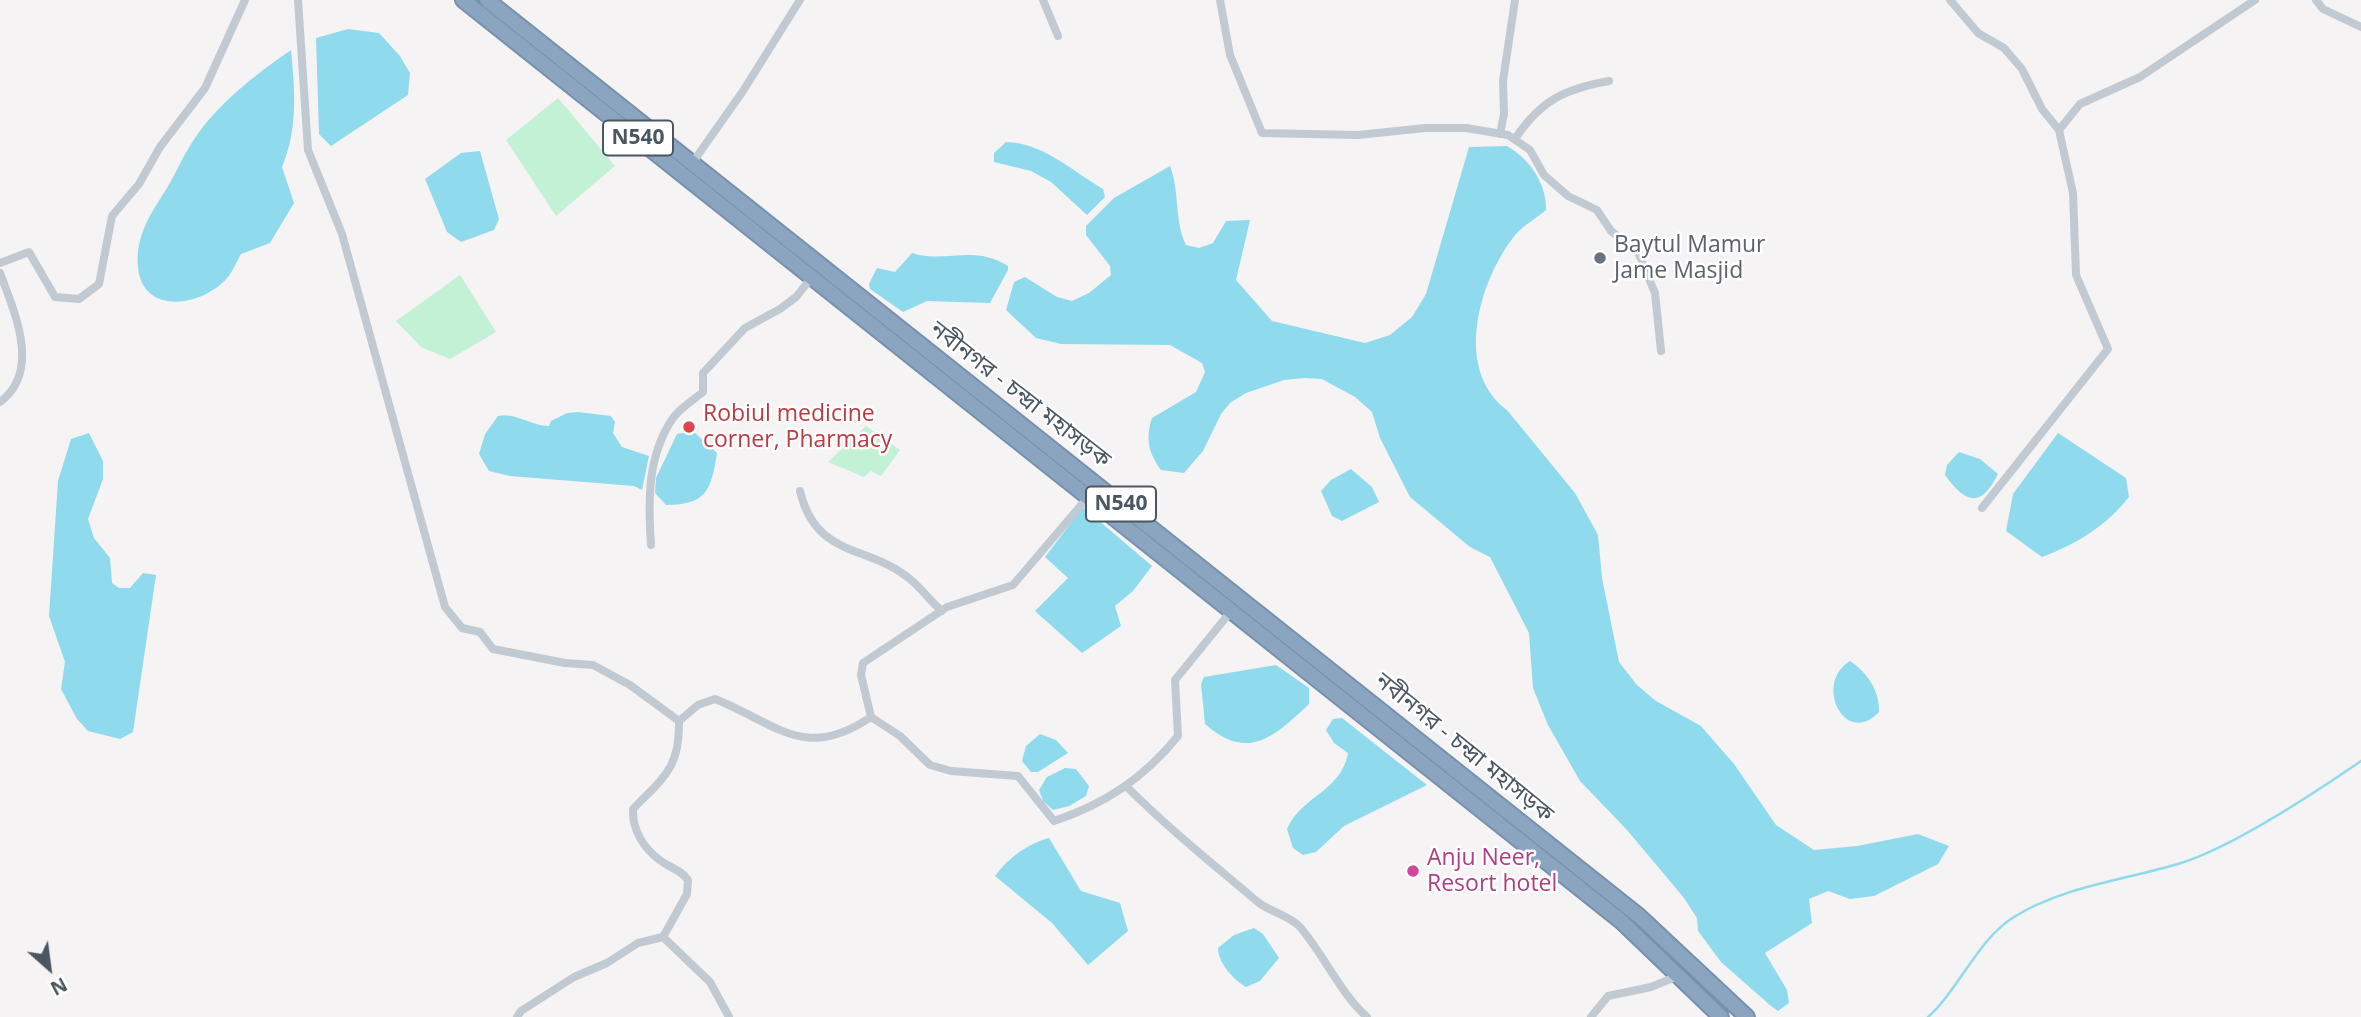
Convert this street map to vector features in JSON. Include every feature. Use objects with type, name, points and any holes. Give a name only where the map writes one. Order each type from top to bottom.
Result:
[{"type":"highway","name":"নবীনগর - চন্দ্রা মহাসড়ক","points":[[463,0],[1622,922],[1721,1017]]},
{"type":"highway","name":"নবীনগর - চন্দ্রা মহাসড়ক","points":[[487,0],[1639,916],[1747,1017]]},
{"type":"street","points":[[0,263],[29,252],[55,297],[79,299],[99,284],[112,216],[139,184],[160,147],[205,88],[245,0]]},
{"type":"street","points":[[298,0],[308,150],[342,234],[445,607],[462,628],[480,632],[493,649],[565,663],[593,665],[630,685],[680,721]]},
{"type":"street","points":[[693,162],[743,91],[800,0]]},
{"type":"street","points":[[1043,0],[1058,36]]},
{"type":"street","points":[[1220,0],[1230,55],[1262,133],[1359,135],[1425,128],[1466,128],[1514,139],[1530,150],[1552,182],[1568,196],[1598,210],[1611,231],[1638,252],[1655,293],[1661,351]]},
{"type":"street","points":[[1500,134],[1504,114],[1503,81],[1515,0]]},
{"type":"street","points":[[1950,0],[1978,33],[2004,48],[2022,69],[2042,109],[2059,130],[2073,193],[2076,275],[2108,349],[1982,508]]},
{"type":"street","points":[[2059,130],[2080,104],[2140,77],[2255,0]]},
{"type":"street","points":[[2316,0],[2323,9],[2361,27]]},
{"type":"street","points":[[1514,139],[1542,105],[1578,88],[1609,81]]},
{"type":"street","points":[[0,273],[23,333],[18,376],[12,393],[0,402]]},
{"type":"street","points":[[651,545],[648,500],[651,471],[674,416],[703,393],[703,373],[745,328],[796,297],[812,276]]},
{"type":"street","points":[[800,491],[806,515],[828,538],[911,579],[926,598],[942,611]]},
{"type":"street","points":[[1088,497],[1013,585],[942,611],[863,663],[861,675],[871,716],[900,736],[930,765],[951,771],[1018,776],[1054,821],[1087,810],[1126,786],[1160,757],[1178,736],[1175,680],[1231,610]]},
{"type":"street","points":[[517,1017],[521,1011],[574,977],[607,963],[638,943],[663,937],[690,886],[681,870],[662,861],[641,841],[632,823],[633,809],[663,778],[679,754],[680,721],[698,705],[715,699],[804,739],[825,737],[856,727],[871,716]]},
{"type":"street","points":[[1126,786],[1172,832],[1228,874],[1261,905],[1299,925],[1353,1005],[1367,1017]]},
{"type":"street","points":[[663,937],[710,982],[729,1017]]},
{"type":"street","points":[[1591,1017],[1608,996],[1650,987],[1678,976]]},
{"type":"green space","points":[[558,98],[615,166],[556,216],[506,140]]},
{"type":"green space","points":[[460,275],[496,332],[450,359],[421,347],[396,321]]},
{"type":"green space","points":[[866,426],[900,450],[881,476],[871,471],[864,477],[828,462]]},
{"type":"water","points":[[348,29],[379,33],[400,56],[410,73],[408,95],[331,146],[319,134],[316,38]]},
{"type":"water","points":[[291,50],[293,124],[282,167],[294,203],[270,243],[241,254],[230,275],[217,287],[190,300],[162,300],[150,293],[142,283],[138,267],[139,245],[150,216],[193,141],[213,115],[251,80]]},
{"type":"water","points":[[1006,142],[1033,147],[1057,159],[1103,189],[1105,197],[1087,215],[1051,182],[1031,171],[994,162],[994,153]]},
{"type":"water","points":[[1507,146],[1523,157],[1540,181],[1546,210],[1516,234],[1492,274],[1477,323],[1476,348],[1480,371],[1490,392],[1575,493],[1598,535],[1602,578],[1619,662],[1637,685],[1656,701],[1701,726],[1734,764],[1776,825],[1814,850],[1857,846],[1918,834],[1949,846],[1938,864],[1874,896],[1850,899],[1828,891],[1809,899],[1812,923],[1765,953],[1787,990],[1789,1003],[1778,1011],[1721,962],[1698,931],[1697,918],[1684,898],[1627,830],[1580,781],[1548,725],[1533,688],[1529,633],[1490,557],[1470,547],[1410,497],[1380,438],[1372,412],[1355,397],[1322,379],[1284,380],[1246,393],[1230,403],[1221,414],[1203,451],[1184,473],[1161,470],[1149,446],[1152,418],[1196,392],[1205,372],[1202,363],[1170,345],[1061,344],[1036,338],[1006,310],[1014,282],[1025,277],[1057,297],[1072,301],[1089,293],[1111,275],[1110,266],[1086,235],[1086,226],[1114,198],[1170,166],[1180,226],[1186,245],[1199,248],[1213,243],[1226,221],[1250,220],[1236,280],[1272,321],[1365,343],[1390,335],[1412,317],[1426,294],[1469,147]]},
{"type":"water","points":[[480,151],[499,219],[494,230],[461,242],[447,232],[425,179],[461,153]]},
{"type":"water","points":[[912,253],[936,257],[983,256],[1008,266],[1008,270],[990,303],[927,301],[903,312],[870,289],[869,284],[877,268],[895,272]]},
{"type":"water","points":[[567,413],[611,416],[615,422],[613,433],[622,447],[649,456],[642,490],[634,486],[510,476],[489,471],[479,454],[485,434],[498,416],[511,416],[549,426],[551,421]]},
{"type":"water","points":[[693,431],[717,453],[709,486],[705,493],[690,502],[666,505],[655,493],[656,478],[677,434]]},
{"type":"water","points":[[89,433],[103,461],[103,479],[88,519],[94,538],[110,558],[112,583],[119,588],[130,588],[143,573],[156,575],[133,732],[120,739],[88,731],[77,719],[61,689],[65,662],[49,616],[58,481],[71,439]]},
{"type":"water","points":[[2058,433],[2126,478],[2129,497],[2111,517],[2090,533],[2042,557],[2006,531],[2013,494]]},
{"type":"water","points":[[1959,452],[1980,459],[1998,474],[1992,485],[1979,497],[1973,498],[1960,492],[1945,475],[1947,465]]},
{"type":"water","points":[[1351,469],[1372,487],[1379,502],[1342,521],[1332,516],[1321,491],[1331,480]]},
{"type":"water","points":[[1083,507],[1152,566],[1133,591],[1115,606],[1121,626],[1082,653],[1035,611],[1068,578],[1045,557]]},
{"type":"water","points":[[1850,661],[1867,676],[1879,704],[1879,712],[1866,721],[1855,722],[1845,717],[1834,696],[1834,683],[1839,671]]},
{"type":"water","points":[[1276,665],[1309,688],[1309,704],[1284,726],[1260,741],[1248,743],[1234,742],[1205,724],[1201,684],[1204,677]]},
{"type":"water","points":[[1342,718],[1427,785],[1344,826],[1316,852],[1303,855],[1293,848],[1287,829],[1302,808],[1338,777],[1344,766],[1348,753],[1334,743],[1326,730],[1333,719]]},
{"type":"water","points":[[1040,734],[1056,740],[1068,753],[1038,772],[1031,772],[1022,761],[1026,746]]},
{"type":"water","points":[[1065,768],[1076,769],[1089,786],[1086,796],[1069,806],[1053,810],[1043,801],[1039,790],[1047,777]]},
{"type":"water","points":[[1049,838],[1081,891],[1120,903],[1128,931],[1088,965],[1052,923],[995,876],[1019,852]]},
{"type":"water","points":[[1254,928],[1263,934],[1279,958],[1260,981],[1246,987],[1227,970],[1218,948],[1234,935]]},
{"type":"waterway","points":[[1928,1017],[1990,938],[2014,917],[2053,898],[2181,863],[2225,845],[2273,818],[2361,761]]},
{"type":"place","name":"Baytul Mamur Jame Masjid","points":[[1600,258]]},
{"type":"place","name":"Robiul medicine corner, Pharmacy","points":[[689,427]]},
{"type":"place","name":"Anju Neer, Resort hotel","points":[[1413,871]]}]
